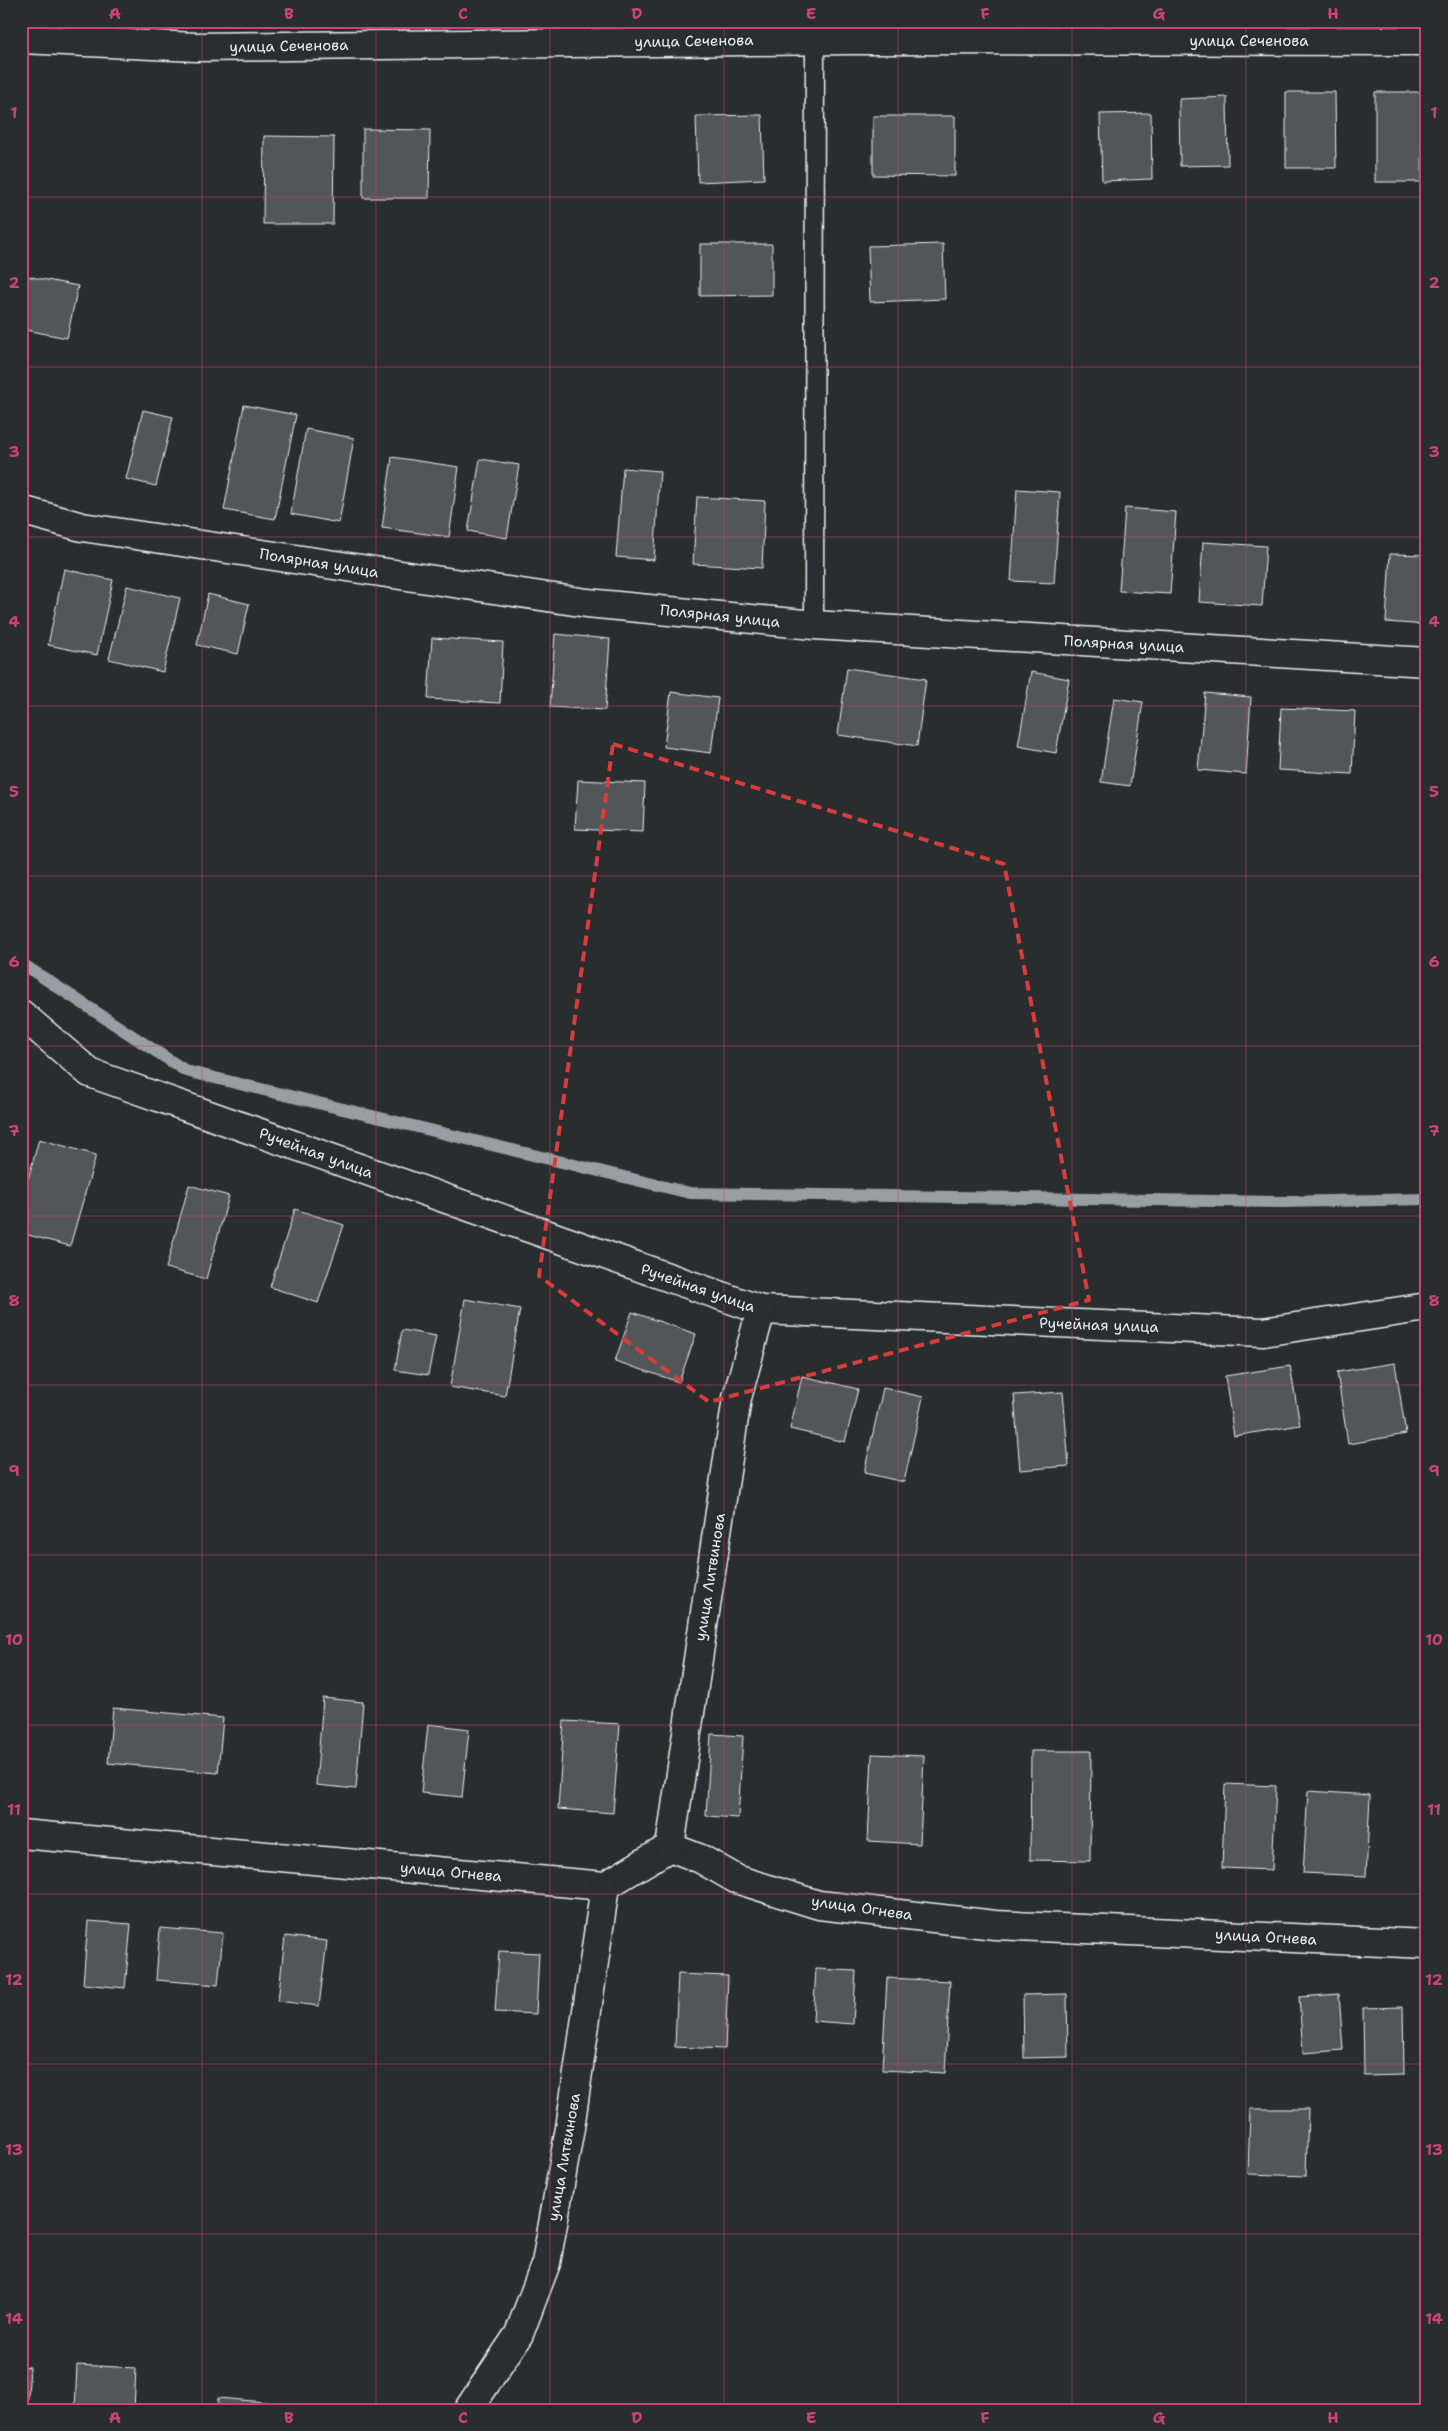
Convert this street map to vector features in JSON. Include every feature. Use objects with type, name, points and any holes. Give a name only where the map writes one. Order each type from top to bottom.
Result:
[{"type":"street","name":"улица Сеченова","points":[[21,39],[196,47],[815,40],[1427,41]]},
{"type":"street","name":"Полярная улица","points":[[21,510],[82,527],[577,602],[814,625],[1427,662]]},
{"type":"street","name":"Ручейная улица","points":[[21,1014],[90,1073],[760,1310],[1263,1332],[1427,1307]]},
{"type":"street","name":"улица Литвинова","points":[[670,1847],[737,1398],[760,1310]]},
{"type":"street","name":"улица Огнева","points":[[21,1834],[604,1886]]},
{"type":"street","points":[[604,1886],[670,1847]]},
{"type":"street","name":"улица Огнева","points":[[670,1847],[701,1859],[736,1880],[819,1905],[995,1925],[1427,1944]]},
{"type":"street","name":"улица Литвинова","points":[[468,2410],[519,2334],[546,2263],[570,2128],[604,1886]]},
{"type":"lane","points":[[814,625],[815,40]]},
{"type":"highlighted area","points":[[613,744],[1004,864],[1089,1300],[709,1402],[539,1276]]},
{"type":"building","points":[[1286,92],[1335,92],[1336,168],[1286,168]]},
{"type":"building","points":[[1375,92],[1423,92],[1422,182],[1375,182]]},
{"type":"building","points":[[1227,97],[1228,165],[1180,166],[1179,99]]},
{"type":"building","points":[[1151,113],[1152,179],[1102,181],[1100,114]]},
{"type":"building","points":[[762,115],[764,179],[698,182],[696,116]]},
{"type":"building","points":[[873,116],[955,116],[955,176],[873,175]]},
{"type":"building","points":[[363,129],[430,130],[429,198],[363,198]]},
{"type":"building","points":[[264,136],[334,137],[333,224],[263,224]]},
{"type":"building","points":[[700,244],[772,244],[772,295],[700,296]]},
{"type":"building","points":[[943,244],[945,299],[870,302],[868,246]]},
{"type":"building","points":[[21,275],[78,286],[67,338],[21,329]]},
{"type":"building","points":[[244,405],[296,415],[275,519],[224,510]]},
{"type":"building","points":[[143,410],[173,417],[156,486],[126,479]]},
{"type":"building","points":[[306,429],[354,438],[339,523],[291,514]]},
{"type":"building","points":[[392,457],[459,467],[449,537],[382,528]]},
{"type":"building","points":[[480,459],[519,465],[507,538],[468,531]]},
{"type":"building","points":[[623,468],[660,471],[654,560],[616,557]]},
{"type":"building","points":[[1017,489],[1060,492],[1054,583],[1011,581]]},
{"type":"building","points":[[697,497],[765,501],[762,568],[693,564]]},
{"type":"building","points":[[1125,508],[1176,512],[1170,594],[1119,591]]},
{"type":"building","points":[[1203,542],[1266,546],[1262,606],[1199,602]]},
{"type":"building","points":[[1390,554],[1427,555],[1427,625],[1386,622]]},
{"type":"building","points":[[64,569],[113,580],[97,655],[48,645]]},
{"type":"building","points":[[127,586],[180,598],[163,672],[109,659]]},
{"type":"building","points":[[208,594],[249,604],[238,654],[197,645]]},
{"type":"building","points":[[555,634],[610,639],[605,710],[550,707]]},
{"type":"building","points":[[432,638],[503,642],[500,703],[428,699]]},
{"type":"building","points":[[847,668],[926,679],[917,746],[838,735]]},
{"type":"building","points":[[1031,672],[1069,679],[1056,753],[1018,746]]},
{"type":"building","points":[[671,692],[718,698],[711,753],[664,747]]},
{"type":"building","points":[[1205,693],[1251,697],[1246,774],[1198,770]]},
{"type":"building","points":[[1114,698],[1143,702],[1130,786],[1101,782]]},
{"type":"building","points":[[1281,708],[1355,711],[1352,774],[1278,770]]},
{"type":"building","points":[[578,780],[645,783],[643,832],[575,829]]},
{"type":"building","points":[[39,1139],[96,1155],[70,1246],[21,1233],[21,1205]]},
{"type":"building","points":[[189,1185],[229,1196],[206,1279],[166,1268]]},
{"type":"building","points":[[295,1209],[344,1225],[318,1303],[270,1287]]},
{"type":"building","points":[[465,1299],[520,1309],[505,1396],[450,1387]]},
{"type":"building","points":[[632,1312],[696,1334],[679,1382],[615,1361]]},
{"type":"building","points":[[402,1330],[436,1336],[428,1375],[395,1370]]},
{"type":"building","points":[[1395,1363],[1406,1434],[1348,1444],[1337,1372]]},
{"type":"building","points":[[1290,1366],[1300,1425],[1234,1436],[1225,1376]]},
{"type":"building","points":[[802,1376],[858,1389],[845,1442],[790,1429]]},
{"type":"building","points":[[883,1388],[923,1397],[904,1482],[864,1473]]},
{"type":"building","points":[[1063,1392],[1069,1466],[1020,1470],[1014,1395]]},
{"type":"building","points":[[323,1698],[363,1702],[356,1789],[316,1785]]},
{"type":"building","points":[[113,1708],[223,1718],[218,1773],[108,1763]]},
{"type":"building","points":[[564,1721],[620,1724],[613,1813],[558,1809]]},
{"type":"building","points":[[428,1724],[469,1729],[462,1797],[421,1793]]},
{"type":"building","points":[[711,1734],[743,1736],[738,1818],[706,1816]]},
{"type":"building","points":[[1031,1751],[1091,1751],[1090,1861],[1030,1860]]},
{"type":"building","points":[[872,1754],[924,1756],[920,1844],[868,1841]]},
{"type":"building","points":[[1225,1784],[1276,1786],[1272,1870],[1222,1868]]},
{"type":"building","points":[[1308,1791],[1370,1795],[1366,1876],[1303,1873]]},
{"type":"building","points":[[88,1921],[131,1924],[125,1988],[83,1984]]},
{"type":"building","points":[[160,1928],[223,1933],[218,1985],[156,1980]]},
{"type":"building","points":[[285,1936],[327,1941],[319,2006],[278,2001]]},
{"type":"building","points":[[499,1951],[539,1953],[536,2014],[495,2012]]},
{"type":"building","points":[[816,1969],[856,1971],[853,2024],[813,2021]]},
{"type":"building","points":[[678,1974],[728,1976],[725,2049],[675,2047]]},
{"type":"building","points":[[887,1978],[950,1981],[945,2073],[882,2070]]},
{"type":"building","points":[[1067,1994],[1068,2057],[1024,2058],[1023,1995]]},
{"type":"building","points":[[1339,1994],[1343,2050],[1303,2053],[1299,1997]]},
{"type":"building","points":[[1403,2007],[1404,2075],[1364,2076],[1363,2008]]},
{"type":"building","points":[[1422,2016],[1427,2016],[1427,2086]]},
{"type":"building","points":[[1250,2109],[1308,2109],[1306,2176],[1248,2174]]},
{"type":"building","points":[[77,2365],[136,2368],[134,2410],[75,2410]]},
{"type":"building","points":[[21,2366],[30,2367],[27,2410],[21,2410]]},
{"type":"building","points":[[218,2398],[277,2403],[276,2410],[217,2410]]},
{"type":"waterway","points":[[21,963],[186,1071],[690,1193],[1283,1202],[1427,1199]]}]
